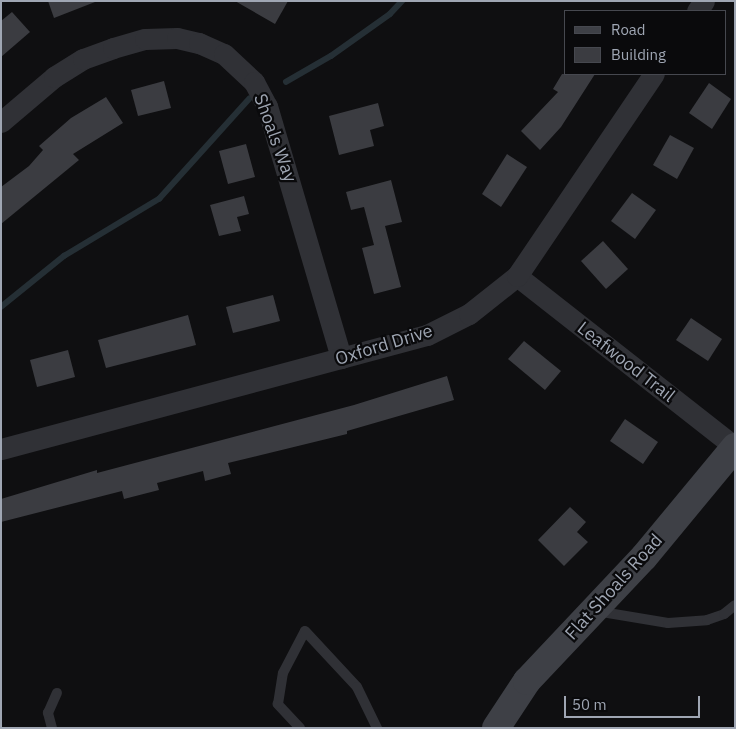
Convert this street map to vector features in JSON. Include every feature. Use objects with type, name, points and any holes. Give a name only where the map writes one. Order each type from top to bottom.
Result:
[{"type":"main road","name":"Flat Shoals Road","points":[[496,728],[527,681],[644,557],[735,447]]},
{"type":"street","name":"Shoals Way","points":[[1,122],[54,77],[83,59],[113,48],[145,39],[177,38],[199,43],[224,54],[254,82],[267,106],[341,358]]},
{"type":"street","name":"Oxford Drive","points":[[1,448],[427,335],[469,314],[517,276],[653,75]]},
{"type":"street","name":"Leafwood Trail","points":[[517,276],[735,447]]},
{"type":"lane","points":[[593,611],[646,622],[707,620],[724,614],[735,605]]},
{"type":"lane","points":[[300,728],[278,704],[283,673],[305,631],[357,687],[377,728]]},
{"type":"lane","points":[[52,728],[48,713],[58,693]]},
{"type":"building","points":[[48,1],[95,1],[95,2],[54,18]]},
{"type":"building","points":[[235,1],[288,1],[275,24]]},
{"type":"building","points":[[12,12],[30,32],[1,57],[1,21]]},
{"type":"building","points":[[562,74],[594,75],[561,127],[540,150],[521,131],[558,92],[553,89]]},
{"type":"building","points":[[164,81],[171,108],[138,116],[131,90]]},
{"type":"building","points":[[709,83],[731,99],[712,129],[689,113]]},
{"type":"building","points":[[106,97],[123,123],[73,154],[79,160],[1,224],[1,187],[29,166],[43,150],[39,146],[71,118]]},
{"type":"building","points":[[378,103],[384,126],[370,130],[374,146],[339,155],[329,116]]},
{"type":"building","points":[[670,135],[694,148],[677,179],[653,165]]},
{"type":"building","points":[[246,144],[255,177],[228,184],[219,151]]},
{"type":"building","points":[[507,154],[527,167],[501,207],[482,194]]},
{"type":"building","points":[[391,180],[402,222],[385,226],[401,287],[374,294],[362,248],[374,245],[364,207],[351,210],[346,192]]},
{"type":"building","points":[[632,193],[656,210],[635,239],[611,221]]},
{"type":"building","points":[[244,196],[249,214],[237,217],[241,231],[219,236],[210,205]]},
{"type":"building","points":[[603,241],[628,269],[606,289],[581,261]]},
{"type":"building","points":[[273,295],[280,321],[233,333],[226,307]]},
{"type":"building","points":[[188,315],[196,345],[106,368],[98,340]]},
{"type":"building","points":[[691,318],[722,339],[708,361],[676,340]]},
{"type":"building","points":[[524,341],[561,371],[545,390],[508,359]]},
{"type":"building","points":[[68,350],[75,377],[37,387],[30,360]]},
{"type":"building","points":[[447,376],[454,400],[347,431],[347,434],[228,463],[231,474],[205,481],[203,471],[157,483],[159,490],[124,499],[122,491],[1,522],[1,499],[97,470],[97,473],[354,405]]},
{"type":"building","points":[[625,419],[658,442],[643,464],[610,441]]},
{"type":"building","points":[[570,507],[586,522],[577,532],[588,542],[564,566],[538,540]]},
{"type":"waterway","points":[[286,82],[331,56],[390,14],[402,1]]},
{"type":"waterway","points":[[1,307],[64,256],[159,199],[249,99]]}]
